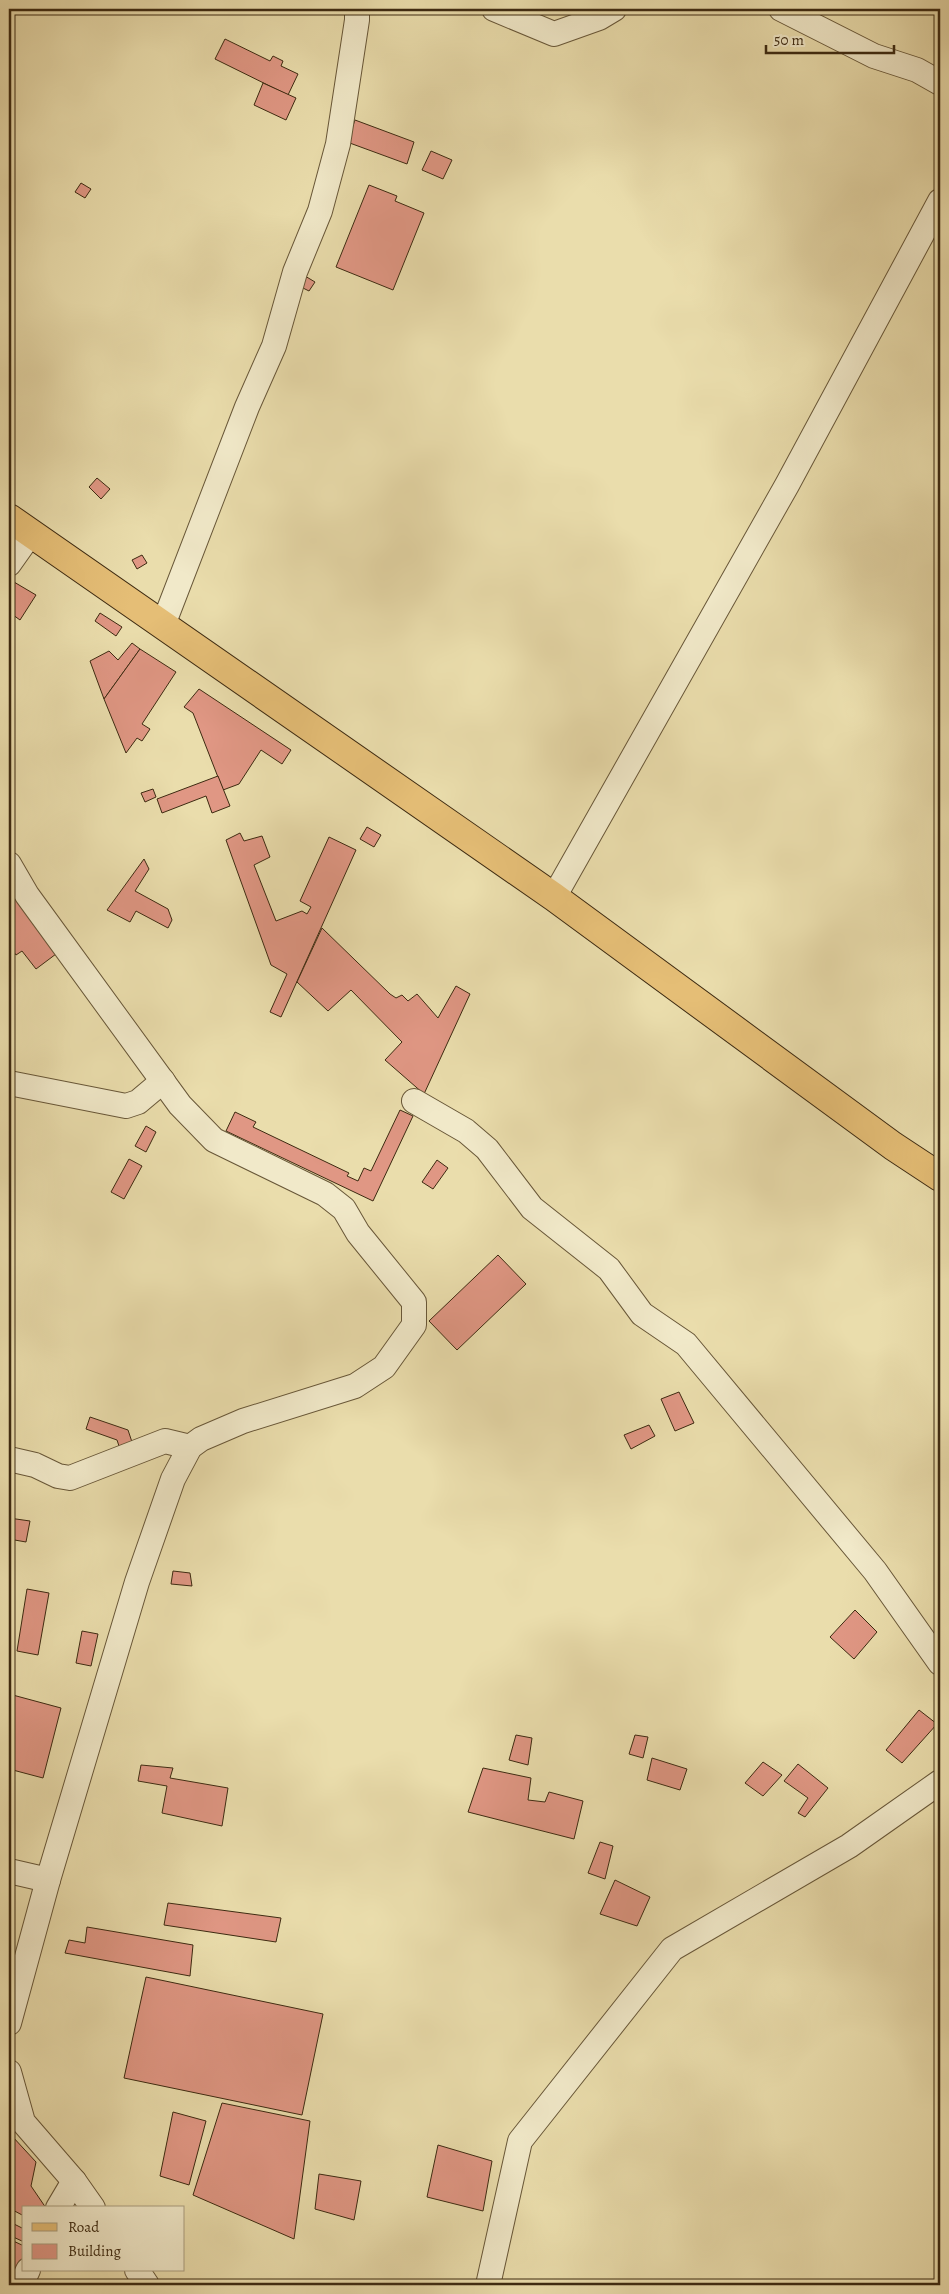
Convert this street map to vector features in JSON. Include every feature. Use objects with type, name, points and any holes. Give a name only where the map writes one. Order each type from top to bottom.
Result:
[{"type":"main road","points":[[9,518],[554,897],[893,1146],[940,1176]]},
{"type":"street","points":[[163,625],[247,407],[274,346],[295,272],[320,211],[338,144],[357,20],[357,9]]},
{"type":"street","points":[[494,9],[554,34],[599,18],[614,9]]},
{"type":"street","points":[[781,9],[874,56],[917,70],[940,83]]},
{"type":"street","points":[[554,897],[787,485],[940,201]]},
{"type":"street","points":[[9,564],[31,533]]},
{"type":"street","points":[[9,864],[27,895],[180,1105],[214,1140],[324,1194],[344,1209],[358,1232],[414,1302],[414,1325],[406,1339],[384,1367],[363,1382],[243,1421],[200,1439],[190,1447],[173,1478],[137,1582],[48,1880],[9,2023]]},
{"type":"street","points":[[9,1083],[126,1106],[138,1102],[163,1081]]},
{"type":"street","points":[[414,1100],[466,1131],[487,1149],[532,1208],[609,1269],[642,1314],[686,1344],[875,1571],[938,1653]]},
{"type":"street","points":[[9,1459],[35,1465],[58,1476],[70,1478],[164,1441],[190,1447]]},
{"type":"street","points":[[488,2285],[520,2141],[672,1949],[850,1846],[940,1782]]},
{"type":"street","points":[[9,1871],[48,1880]]},
{"type":"street","points":[[9,2072],[24,2122],[74,2181],[92,2206]]},
{"type":"street","points":[[59,2206],[74,2181]]},
{"type":"street","points":[[22,2285],[27,2272]]},
{"type":"street","points":[[137,2272],[147,2285]]},
{"type":"building","points":[[225,39],[270,61],[273,56],[283,61],[281,66],[298,74],[288,95],[215,59]]},
{"type":"building","points":[[263,83],[296,98],[286,120],[254,105]]},
{"type":"building","points":[[355,120],[414,142],[407,164],[347,142]]},
{"type":"building","points":[[431,151],[452,160],[443,179],[422,170]]},
{"type":"building","points":[[81,183],[91,189],[85,198],[75,192]]},
{"type":"building","points":[[369,185],[397,196],[395,201],[424,213],[393,290],[336,267]]},
{"type":"building","points":[[305,276],[315,282],[309,291],[299,286]]},
{"type":"building","points":[[97,478],[110,489],[101,499],[89,487]]},
{"type":"building","points":[[142,555],[147,563],[137,569],[132,560]]},
{"type":"building","points":[[14,582],[36,595],[20,620],[9,612],[9,590]]},
{"type":"building","points":[[100,613],[122,627],[116,636],[95,621]]},
{"type":"building","points":[[132,643],[140,649],[104,699],[90,661],[109,651],[118,660]]},
{"type":"building","points":[[140,649],[176,672],[142,724],[150,729],[142,741],[137,738],[126,753],[104,699]]},
{"type":"building","points":[[199,689],[291,750],[282,764],[261,750],[239,784],[223,790],[193,713],[184,707]]},
{"type":"building","points":[[218,776],[230,806],[212,813],[206,796],[162,813],[157,799]]},
{"type":"building","points":[[153,789],[156,797],[145,802],[141,793]]},
{"type":"building","points":[[367,827],[381,835],[374,847],[360,839]]},
{"type":"building","points":[[240,833],[244,841],[262,836],[270,857],[254,865],[276,921],[302,911],[307,914],[311,907],[300,901],[329,837],[356,850],[281,1017],[270,1012],[287,974],[271,965],[226,840]]},
{"type":"building","points":[[144,859],[149,869],[135,891],[168,909],[172,920],[168,928],[136,911],[130,922],[107,910]]},
{"type":"building","points":[[9,891],[15,892],[60,951],[36,969],[22,951],[16,955],[9,945]]},
{"type":"building","points":[[322,928],[390,994],[396,998],[402,995],[408,1001],[417,994],[438,1018],[456,986],[470,994],[424,1094],[385,1060],[402,1042],[351,990],[328,1011],[297,982]]},
{"type":"building","points":[[400,1110],[413,1116],[373,1201],[226,1131],[235,1112],[256,1122],[253,1127],[349,1173],[347,1176],[358,1181],[364,1168],[371,1171]]},
{"type":"building","points":[[146,1126],[156,1132],[146,1152],[135,1146]]},
{"type":"building","points":[[129,1159],[142,1166],[124,1199],[111,1192]]},
{"type":"building","points":[[437,1160],[448,1168],[433,1189],[422,1182]]},
{"type":"building","points":[[498,1255],[526,1284],[457,1350],[429,1321]]},
{"type":"building","points":[[679,1392],[694,1423],[675,1431],[661,1399]]},
{"type":"building","points":[[90,1417],[128,1430],[132,1442],[119,1446],[117,1440],[86,1429]]},
{"type":"building","points":[[649,1425],[655,1436],[631,1449],[624,1435]]},
{"type":"building","points":[[9,1518],[30,1521],[26,1542],[9,1539]]},
{"type":"building","points":[[173,1571],[190,1573],[192,1586],[171,1584]]},
{"type":"building","points":[[27,1589],[49,1593],[38,1655],[17,1651]]},
{"type":"building","points":[[855,1610],[877,1632],[854,1659],[830,1637]]},
{"type":"building","points":[[82,1631],[98,1634],[91,1666],[76,1663]]},
{"type":"building","points":[[9,1694],[61,1708],[43,1778],[9,1769]]},
{"type":"building","points":[[919,1710],[937,1724],[902,1763],[886,1750]]},
{"type":"building","points":[[516,1735],[532,1738],[528,1765],[509,1760]]},
{"type":"building","points":[[635,1735],[648,1737],[643,1758],[629,1754]]},
{"type":"building","points":[[652,1758],[687,1769],[680,1790],[647,1780]]},
{"type":"building","points":[[763,1762],[782,1775],[763,1796],[745,1783]]},
{"type":"building","points":[[798,1764],[828,1788],[805,1817],[798,1813],[808,1798],[784,1781]]},
{"type":"building","points":[[141,1765],[173,1768],[170,1778],[228,1788],[222,1826],[162,1813],[167,1786],[138,1781]]},
{"type":"building","points":[[483,1768],[531,1778],[528,1800],[545,1802],[549,1792],[583,1801],[574,1839],[468,1812]]},
{"type":"building","points":[[600,1842],[613,1846],[605,1879],[588,1873]]},
{"type":"building","points":[[615,1880],[650,1897],[637,1926],[600,1914]]},
{"type":"building","points":[[168,1903],[281,1918],[276,1942],[164,1925]]},
{"type":"building","points":[[87,1927],[193,1945],[190,1976],[65,1953],[69,1940],[85,1943]]},
{"type":"building","points":[[146,1977],[323,2014],[302,2115],[124,2078]]},
{"type":"building","points":[[222,2103],[310,2121],[294,2239],[193,2195]]},
{"type":"building","points":[[173,2112],[206,2121],[189,2185],[160,2176]]},
{"type":"building","points":[[12,2136],[36,2162],[31,2186],[45,2206],[22,2206],[22,2215],[9,2208],[11,2188],[9,2187],[9,2142]]},
{"type":"building","points":[[438,2145],[492,2161],[483,2211],[427,2197]]},
{"type":"building","points":[[319,2174],[361,2181],[354,2220],[315,2209]]},
{"type":"building","points":[[14,2224],[22,2228],[22,2241],[9,2235]]},
{"type":"building","points":[[9,2239],[22,2245],[22,2260],[10,2285]]}]
